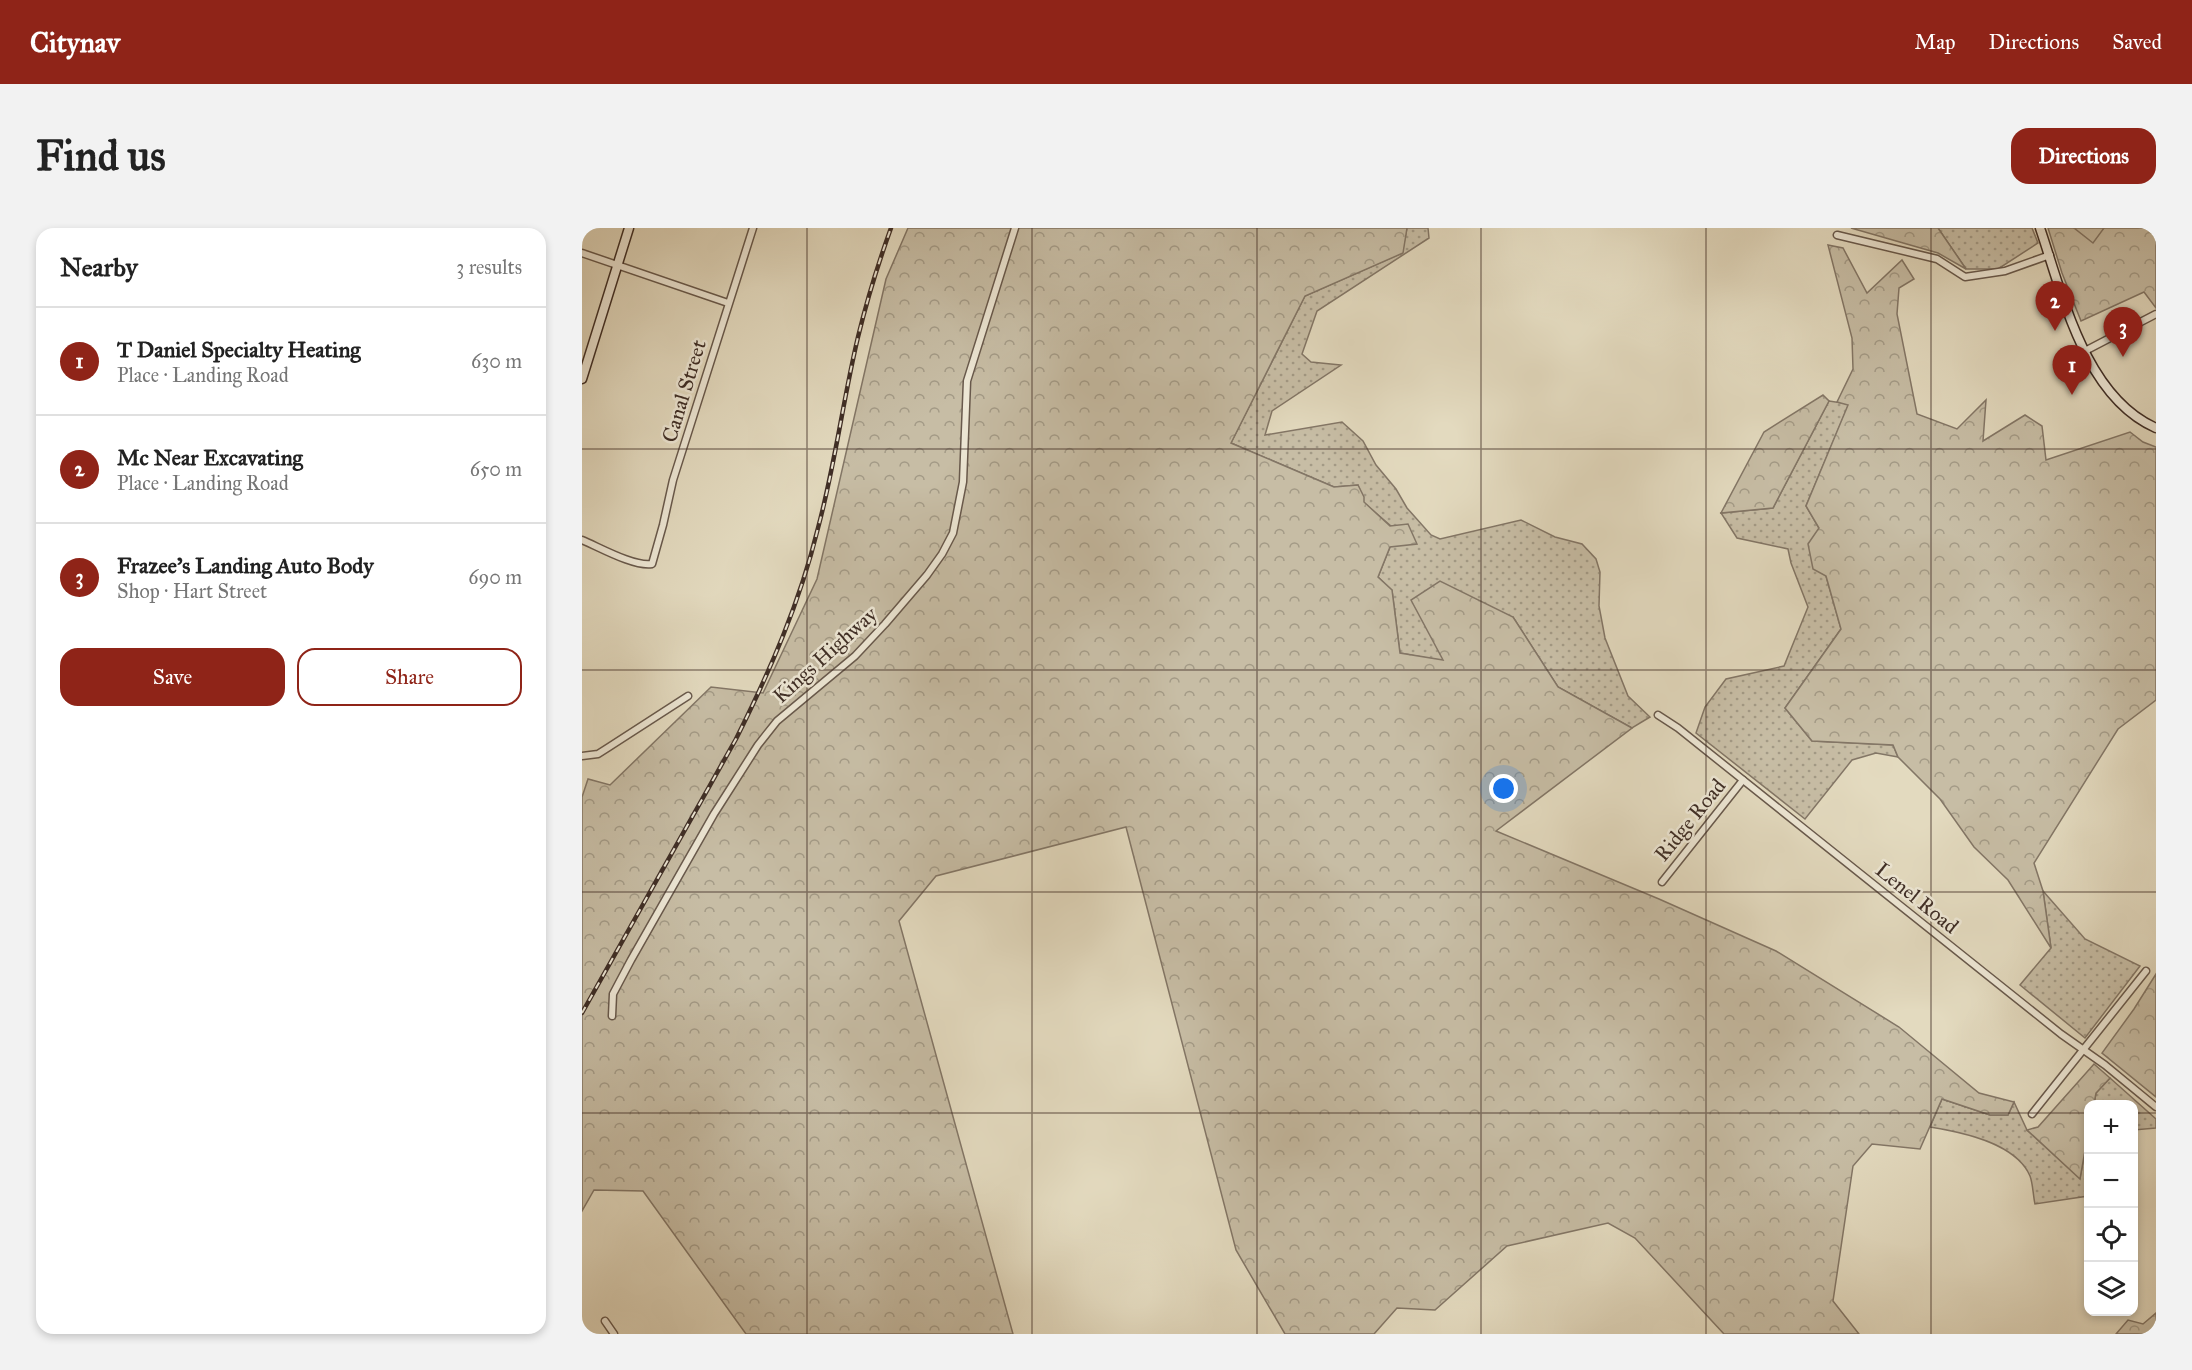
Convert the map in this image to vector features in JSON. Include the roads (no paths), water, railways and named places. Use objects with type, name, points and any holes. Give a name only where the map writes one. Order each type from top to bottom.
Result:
[{"type":"main road","points":[[582,379],[629,228]]},
{"type":"main road","points":[[2040,228],[2085,351],[2099,376],[2114,398],[2135,417],[2156,428]]},
{"type":"street","name":"Canal Street","points":[[582,540],[632,561],[646,565],[652,564],[673,480],[753,228]]},
{"type":"street","name":"Kings Highway","points":[[612,1016],[613,994],[631,960],[714,814],[758,745],[785,714],[855,656],[912,594],[942,554],[953,533],[963,482],[967,381],[1016,228]]},
{"type":"street","points":[[1838,235],[1937,260],[1965,277],[2005,271],[2050,255]]},
{"type":"street","points":[[582,253],[728,303]]},
{"type":"street","points":[[2085,351],[2156,314]]},
{"type":"street","points":[[582,756],[598,753],[609,747],[688,696]]},
{"type":"street","name":"Lenel Road","points":[[1658,715],[2156,1107]]},
{"type":"street","name":"Ridge Road","points":[[1662,882],[1743,780]]},
{"type":"street","points":[[2032,1114],[2146,971]]},
{"type":"street","points":[[605,1321],[614,1334]]},
{"type":"railway","points":[[582,1013],[736,739],[783,636],[811,556],[858,337],[891,228]]},
{"type":"place","name":"Mc Near Excavating","points":[[2055,331]]},
{"type":"place","name":"Frazee's Landing Auto Body","points":[[2123,357]]},
{"type":"place","name":"T Daniel Specialty Heating","points":[[2072,395]]}]
